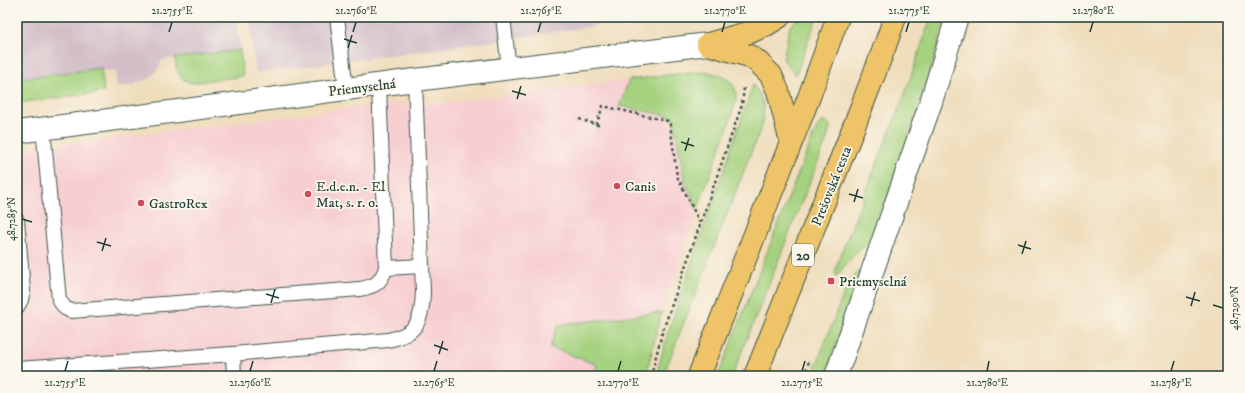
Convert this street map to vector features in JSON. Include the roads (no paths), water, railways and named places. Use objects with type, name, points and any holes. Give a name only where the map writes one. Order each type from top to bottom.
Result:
[{"type":"highway","points":[[708,44],[750,32],[779,17]]},
{"type":"highway","points":[[699,376],[791,142],[838,17]]},
{"type":"highway","name":"Prešovská cesta","points":[[755,376],[854,127],[895,17]]},
{"type":"highway","points":[[708,44],[749,56],[757,61],[771,75],[778,90],[791,142]]},
{"type":"street","points":[[836,376],[931,102],[957,17]]},
{"type":"street","name":"Priemyselná","points":[[17,132],[509,68],[708,44]]},
{"type":"lane","points":[[338,17],[346,89]]},
{"type":"lane","points":[[503,17],[509,68]]},
{"type":"lane","points":[[17,369],[233,354],[388,340],[398,338],[414,329],[421,314],[423,292],[415,80]]},
{"type":"lane","points":[[43,128],[59,300],[65,308],[71,311],[360,289],[373,286],[382,278],[386,268],[379,85]]},
{"type":"lane","points":[[17,220],[23,290],[21,300],[17,307]]},
{"type":"lane","points":[[386,268],[422,266]]},
{"type":"lane","points":[[233,354],[234,376]]},
{"type":"place","name":"Canis","points":[[617,186]]},
{"type":"place","name":"E.d.e.n. - El Mat, s. r. o.","points":[[308,194]]},
{"type":"place","name":"GastroRex","points":[[141,203]]},
{"type":"place","name":"Priemyselná","points":[[831,281]]}]
